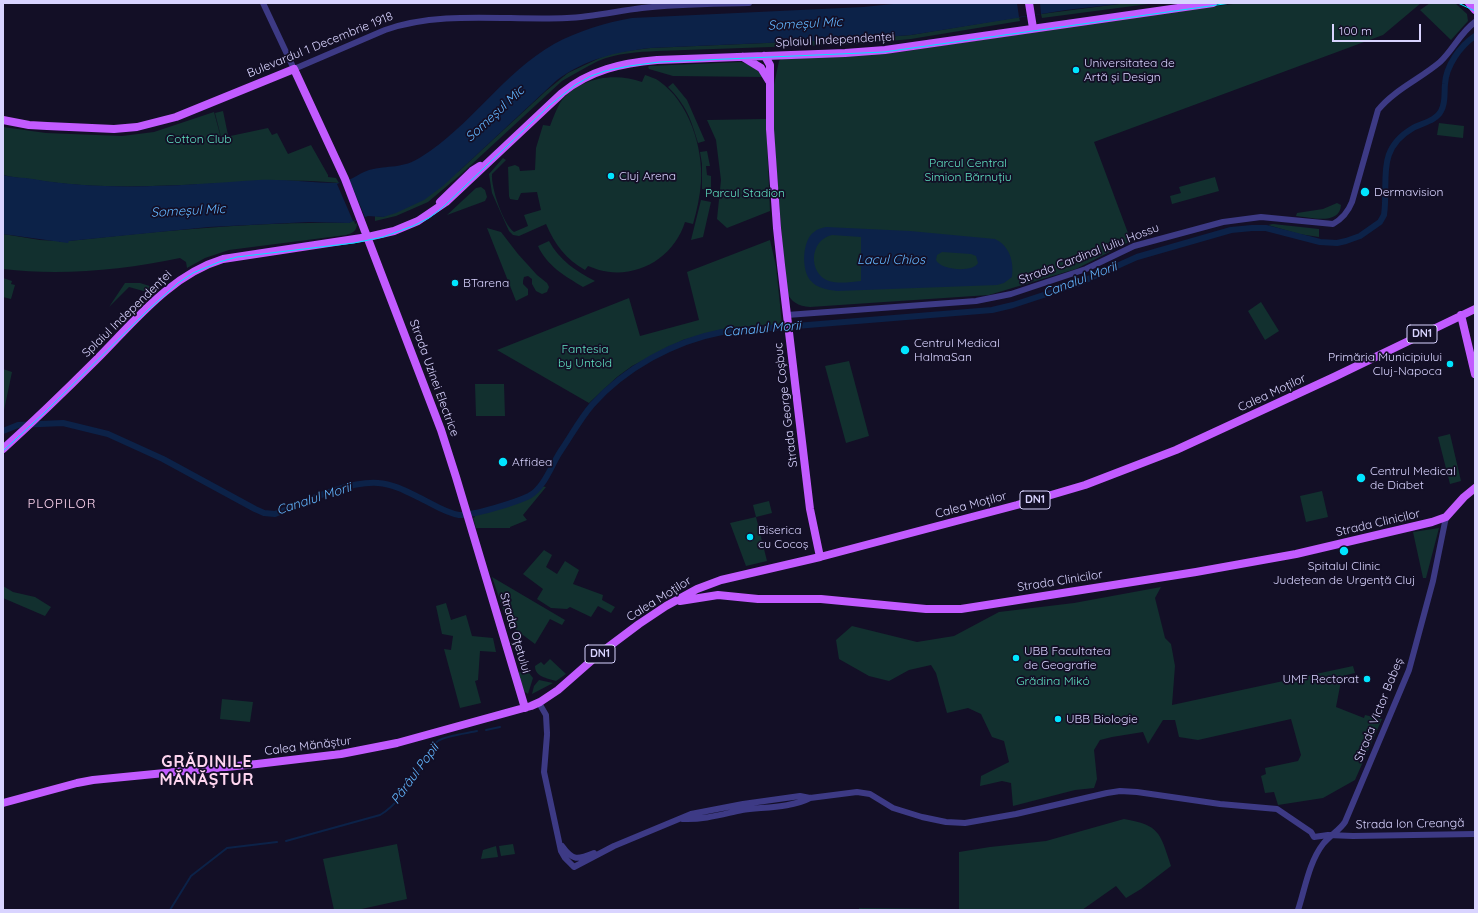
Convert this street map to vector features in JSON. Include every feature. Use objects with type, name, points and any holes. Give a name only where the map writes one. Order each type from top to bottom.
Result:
[{"type":"main road","points":[[1029,3],[1033,28]]},
{"type":"main road","name":"Splaiul Independenței","points":[[3,449],[178,281],[212,262],[240,255],[368,238],[399,229],[433,212],[442,198],[472,171],[490,160],[555,98],[574,83],[596,72],[615,66],[645,61],[885,50],[1213,3]]},
{"type":"main road","points":[[1469,3],[1475,10]]},
{"type":"main road","name":"Strada George Coșbuc","points":[[761,56],[770,65],[770,129],[777,228],[810,509],[820,557]]},
{"type":"main road","name":"Strada George Coșbuc","points":[[761,56],[761,68]]},
{"type":"main road","name":"Strada George Coșbuc","points":[[743,57],[761,68],[769,82]]},
{"type":"main road","name":"Bulevardul 1 Decembrie 1918","points":[[3,120],[29,125],[47,126],[114,129],[137,127],[176,117],[294,69]]},
{"type":"main road","name":"Strada Uzinei Electrice","points":[[294,69],[362,219],[441,430],[471,529]]},
{"type":"main road","name":"DN1","points":[[1461,315],[1475,309]]},
{"type":"main road","points":[[1461,315],[1475,374]]},
{"type":"main road","name":"Calea Moților","points":[[540,702],[558,690],[616,641],[673,602],[697,589],[721,580],[820,557],[1017,505],[1101,479],[1176,450],[1334,377],[1461,315]]},
{"type":"main road","points":[[1446,518],[1464,497],[1475,488]]},
{"type":"main road","name":"Strada Clinicilor","points":[[673,602],[718,595],[758,599],[821,599],[926,609],[961,609],[1188,573],[1296,554],[1446,518]]},
{"type":"main road","name":"Strada Oțetului","points":[[471,529],[525,708]]},
{"type":"main road","name":"Calea Mănăștur","points":[[3,803],[93,780],[263,764],[355,752],[397,743],[525,708],[540,702]]},
{"type":"street","points":[[263,3],[294,69]]},
{"type":"street","name":"Bulevardul 1 Decembrie 1918","points":[[294,69],[385,30],[424,20],[568,18],[598,16],[623,10],[651,7],[748,3]]},
{"type":"street","name":"Strada Cardinal Iuliu Hossu","points":[[787,316],[970,301],[1004,296],[1078,272],[1134,246],[1180,233],[1236,220],[1268,218],[1333,224],[1340,220],[1350,208],[1378,110],[1385,102],[1441,61],[1475,22]]},
{"type":"street","name":"Strada Victor Babeș","points":[[1298,910],[1316,855],[1324,843],[1334,835],[1345,822],[1409,670],[1433,581],[1446,518]]},
{"type":"street","points":[[540,702],[546,715],[547,734],[544,772],[558,841],[563,854],[574,868],[614,846]]},
{"type":"street","name":"Strada Ion Creangă","points":[[614,846],[682,818],[693,819],[801,802],[810,798],[857,792],[867,793],[888,806],[916,816],[934,820],[965,823],[1016,814],[1120,791],[1220,804],[1277,809],[1305,828],[1314,837],[1334,835],[1475,834]]},
{"type":"street","points":[[558,841],[568,855],[577,858],[583,858],[606,847],[614,846]]},
{"type":"green space","points":[[1127,3],[1156,3],[1042,18],[1041,14]]},
{"type":"green space","name":"Parcul Central Simion Bărnuțiu","points":[[1240,3],[1421,3],[1383,35],[1094,142],[1131,241],[1076,269],[989,295],[810,307],[795,303],[788,295],[786,291],[772,110],[772,94],[779,61],[781,59],[894,53]]},
{"type":"green space","points":[[1430,3],[1455,3],[1467,14],[1468,21],[1451,40],[1420,10]]},
{"type":"green space","points":[[1019,17],[1020,21],[911,39],[857,44],[650,51],[628,53],[605,58],[562,81],[459,176],[428,202],[396,216],[375,221],[375,216],[383,217],[459,171],[546,91],[568,73],[604,56],[619,52],[650,48],[858,39],[911,35]]},
{"type":"green space","points":[[741,62],[753,66],[765,77],[673,76],[649,69],[648,67],[649,66]]},
{"type":"green space","name":"Cluj Arena","points":[[645,75],[659,81],[670,90],[686,113],[692,126],[700,154],[701,168],[700,192],[693,224],[685,222],[680,235],[663,256],[640,269],[626,272],[599,270],[588,266],[585,270],[578,266],[557,245],[546,224],[519,236],[513,235],[509,231],[492,193],[489,174],[503,158],[506,160],[492,174],[493,188],[498,205],[506,222],[514,232],[528,226],[524,215],[541,210],[537,192],[521,193],[518,200],[510,199],[508,167],[515,165],[519,167],[520,171],[535,170],[536,148],[543,125],[550,126],[560,103],[577,87],[587,82],[609,77],[620,77],[642,82]]},
{"type":"green space","points":[[673,83],[687,100],[705,141],[698,143],[684,106],[668,87]]},
{"type":"green space","points":[[223,111],[228,135],[221,137],[215,113]]},
{"type":"green space","name":"Cotton Club","points":[[214,112],[221,138],[268,128],[272,135],[277,133],[288,154],[311,145],[328,177],[336,178],[339,183],[283,181],[155,186],[107,186],[60,183],[3,175],[3,127],[46,133],[122,136],[154,132]]},
{"type":"green space","name":"Parcul Stadion","points":[[766,119],[770,211],[727,228],[717,219],[721,180],[716,140],[707,120]]},
{"type":"green space","points":[[1439,123],[1464,126],[1463,138],[1437,135]]},
{"type":"green space","points":[[707,151],[710,166],[706,166],[707,175],[711,176],[711,190],[702,189],[702,164],[700,152]]},
{"type":"green space","points":[[1215,177],[1219,191],[1172,204],[1170,196],[1181,193],[1179,187]]},
{"type":"green space","points":[[481,187],[485,190],[487,197],[485,201],[447,215],[476,188]]},
{"type":"green space","points":[[701,200],[711,202],[703,237],[691,240]]},
{"type":"green space","points":[[1337,203],[1341,205],[1339,212],[1330,218],[1323,219],[1296,216],[1297,213],[1323,209]]},
{"type":"green space","points":[[354,220],[355,224],[357,223],[355,230],[346,235],[229,250],[205,258],[187,268],[186,262],[180,258],[136,266],[92,271],[47,272],[3,269],[3,234],[59,242],[240,225],[349,223]]},
{"type":"green space","points":[[1273,224],[1319,229],[1319,237],[1299,234],[1268,225]]},
{"type":"green space","points":[[487,228],[501,232],[518,254],[537,275],[547,283],[549,287],[547,292],[542,294],[536,291],[532,284],[532,279],[528,276],[524,277],[523,284],[528,289],[528,295],[516,301]]},
{"type":"green space","name":"Fantesia by Untold","points":[[770,240],[776,266],[782,324],[723,329],[683,340],[632,366],[617,377],[589,403],[497,350],[629,298],[640,336],[699,320],[687,272]]},
{"type":"green space","points":[[549,241],[563,259],[581,273],[595,281],[583,287],[551,265],[538,246]]},
{"type":"green space","points":[[3,278],[12,281],[11,284],[15,285],[11,299],[3,297]]},
{"type":"green space","points":[[125,283],[140,283],[159,289],[154,294],[129,287],[109,307]]},
{"type":"green space","points":[[1261,302],[1279,331],[1265,340],[1248,311]]},
{"type":"green space","points":[[849,361],[869,436],[846,443],[825,366]]},
{"type":"green space","points":[[3,369],[12,372],[3,415]]},
{"type":"green space","points":[[475,384],[504,384],[505,416],[476,416]]},
{"type":"green space","points":[[1450,434],[1461,481],[1450,484],[1438,437]]},
{"type":"green space","points":[[540,486],[546,487],[523,515],[527,520],[510,528],[476,528],[473,518],[475,517],[474,515],[520,501],[536,491]]},
{"type":"green space","points":[[1322,491],[1328,517],[1306,522],[1300,496]]},
{"type":"green space","points":[[769,501],[772,513],[756,517],[753,505]]},
{"type":"green space","points":[[756,517],[767,561],[746,566],[730,523]]},
{"type":"green space","points":[[1439,528],[1426,578],[1423,578],[1413,532]]},
{"type":"green space","points":[[544,550],[552,555],[546,567],[557,574],[565,561],[579,570],[573,584],[603,595],[602,600],[615,607],[611,613],[598,606],[591,617],[570,607],[567,609],[551,608],[537,599],[543,589],[523,574]]},
{"type":"green space","points":[[492,577],[565,620],[562,625],[550,619],[535,644],[523,635],[519,638],[516,636],[519,632],[508,624]]},
{"type":"green space","points":[[3,586],[13,592],[35,597],[51,607],[45,616],[3,598]]},
{"type":"green space","name":"Grădina Mikó","points":[[1161,587],[1155,598],[1165,638],[1171,644],[1175,666],[1172,705],[1353,666],[1355,673],[1342,676],[1336,707],[1364,718],[1365,715],[1382,719],[1355,780],[1323,798],[1278,805],[1274,792],[1265,793],[1261,776],[1266,774],[1265,768],[1298,761],[1301,755],[1291,719],[1198,740],[1179,737],[1175,720],[1163,720],[1148,744],[1143,732],[1100,740],[1094,750],[1097,779],[1094,788],[1075,790],[1013,806],[1011,783],[1002,781],[980,786],[981,776],[1009,762],[1004,741],[992,737],[981,714],[968,708],[947,713],[936,673],[931,665],[909,670],[889,681],[869,676],[839,659],[836,640],[852,626],[917,642],[954,636],[999,612],[1074,603]]},
{"type":"green space","points":[[446,603],[451,620],[466,615],[472,636],[493,638],[496,652],[480,651],[478,680],[475,681],[481,703],[460,708],[444,649],[451,650],[453,636],[442,634],[436,606]]},
{"type":"green space","points":[[550,659],[566,674],[556,681],[539,675],[536,670],[535,666],[541,662],[544,665]]},
{"type":"green space","points":[[517,673],[529,673],[533,678],[528,694],[522,690]]},
{"type":"green space","points":[[539,680],[553,683],[532,694],[534,686]]},
{"type":"green space","points":[[222,699],[253,702],[250,722],[220,719]]},
{"type":"green space","points":[[1124,819],[1145,824],[1157,832],[1161,838],[1171,866],[1141,889],[1126,898],[1116,886],[1082,910],[859,910],[859,908],[959,909],[959,852],[1046,841]]},
{"type":"green space","points":[[397,844],[407,899],[357,910],[334,910],[323,859]]},
{"type":"green space","points":[[513,844],[515,854],[501,856],[499,846]]},
{"type":"green space","points":[[496,846],[498,857],[481,859],[483,850]]},
{"type":"water","name":"Someșul Mic","points":[[903,3],[1127,3],[1066,10],[911,35],[858,39],[650,48],[613,54],[579,67],[557,80],[443,186],[424,200],[396,213],[383,217],[368,216],[349,223],[309,222],[209,227],[69,241],[68,243],[3,234],[3,175],[61,183],[118,186],[174,185],[259,180],[341,183],[369,170],[402,165],[421,157],[456,130],[503,84],[536,56],[563,39],[592,28],[611,22],[632,18],[863,7]]},
{"type":"water","name":"Lacul Chios","points":[[826,227],[910,231],[995,239],[1004,246],[1010,255],[1012,277],[1004,283],[997,285],[837,291],[826,289],[819,287],[811,281],[804,263],[804,256],[805,248],[810,236],[817,230]],"holes":[[[832,235],[861,237],[861,281],[833,282],[822,277],[817,272],[814,257],[815,250],[824,238]],[[942,252],[971,254],[976,256],[978,263],[970,268],[950,268],[944,266],[936,260],[937,255]]]},
{"type":"pier","points":[[1017,3],[1040,3],[1041,14],[1019,17]]},
{"type":"pier","points":[[349,179],[365,217],[353,221],[337,184]]},
{"type":"waterway","name":"Canalul Morii","points":[[3,431],[18,425],[63,423],[108,434],[163,459],[264,513],[275,514],[326,493],[353,485],[366,483],[378,483],[399,488],[454,514],[465,515],[484,511],[515,502],[529,496],[539,488],[560,452],[588,410],[619,379],[651,358],[668,349],[704,336],[722,332],[992,310],[1013,305],[1077,284],[1137,257],[1231,230],[1266,228],[1320,242],[1337,243],[1360,236],[1380,222],[1384,215],[1386,167],[1388,156],[1393,146],[1401,137],[1413,128],[1436,117],[1439,114],[1444,105],[1445,84],[1448,70],[1459,51],[1475,36]]},
{"type":"waterway","name":"Pârâul Popii","points":[[486,730],[500,727]]},
{"type":"waterway","name":"Pârâul Popii","points":[[286,841],[380,815],[392,806],[409,786],[435,743],[441,739],[477,731]]},
{"type":"waterway","name":"Pârâul Popii","points":[[170,910],[191,876],[227,848],[277,842]]},
{"type":"tram line","points":[[3,451],[44,413],[148,310],[178,283],[193,273],[219,262],[237,257],[354,243],[383,237],[413,226],[429,218],[442,208],[550,105],[575,85],[591,76],[605,71],[629,66],[659,62],[884,52],[1231,3]]},
{"type":"tram line","points":[[1458,3],[1475,11]]},
{"type":"place","name":"Universitatea de Artă și Design","points":[[1076,70]]},
{"type":"place","name":"Cluj Arena","points":[[611,176]]},
{"type":"place","name":"Dermavision","points":[[1365,192]]},
{"type":"place","name":"BTarena","points":[[455,283]]},
{"type":"place","name":"Centrul Medical HalmaSan","points":[[905,350]]},
{"type":"place","name":"Primăria Municipiului Cluj-Napoca","points":[[1450,364]]},
{"type":"place","name":"Affidea","points":[[503,462]]},
{"type":"place","name":"Centrul Medical de Diabet","points":[[1361,478]]},
{"type":"place","name":"Biserica cu Cocoș","points":[[750,537]]},
{"type":"place","name":"Spitalul Clinic Județean de Urgență Cluj","points":[[1344,551]]},
{"type":"place","name":"UBB Facultatea de Geografie","points":[[1016,658]]},
{"type":"place","name":"UMF Rectorat","points":[[1367,679]]},
{"type":"place","name":"UBB Biologie","points":[[1058,719]]},
{"type":"district","name":"PLOPILOR","points":[[62,504]]},
{"type":"district","name":"GRĂDINILE MĂNĂȘTUR","points":[[207,771]]}]
